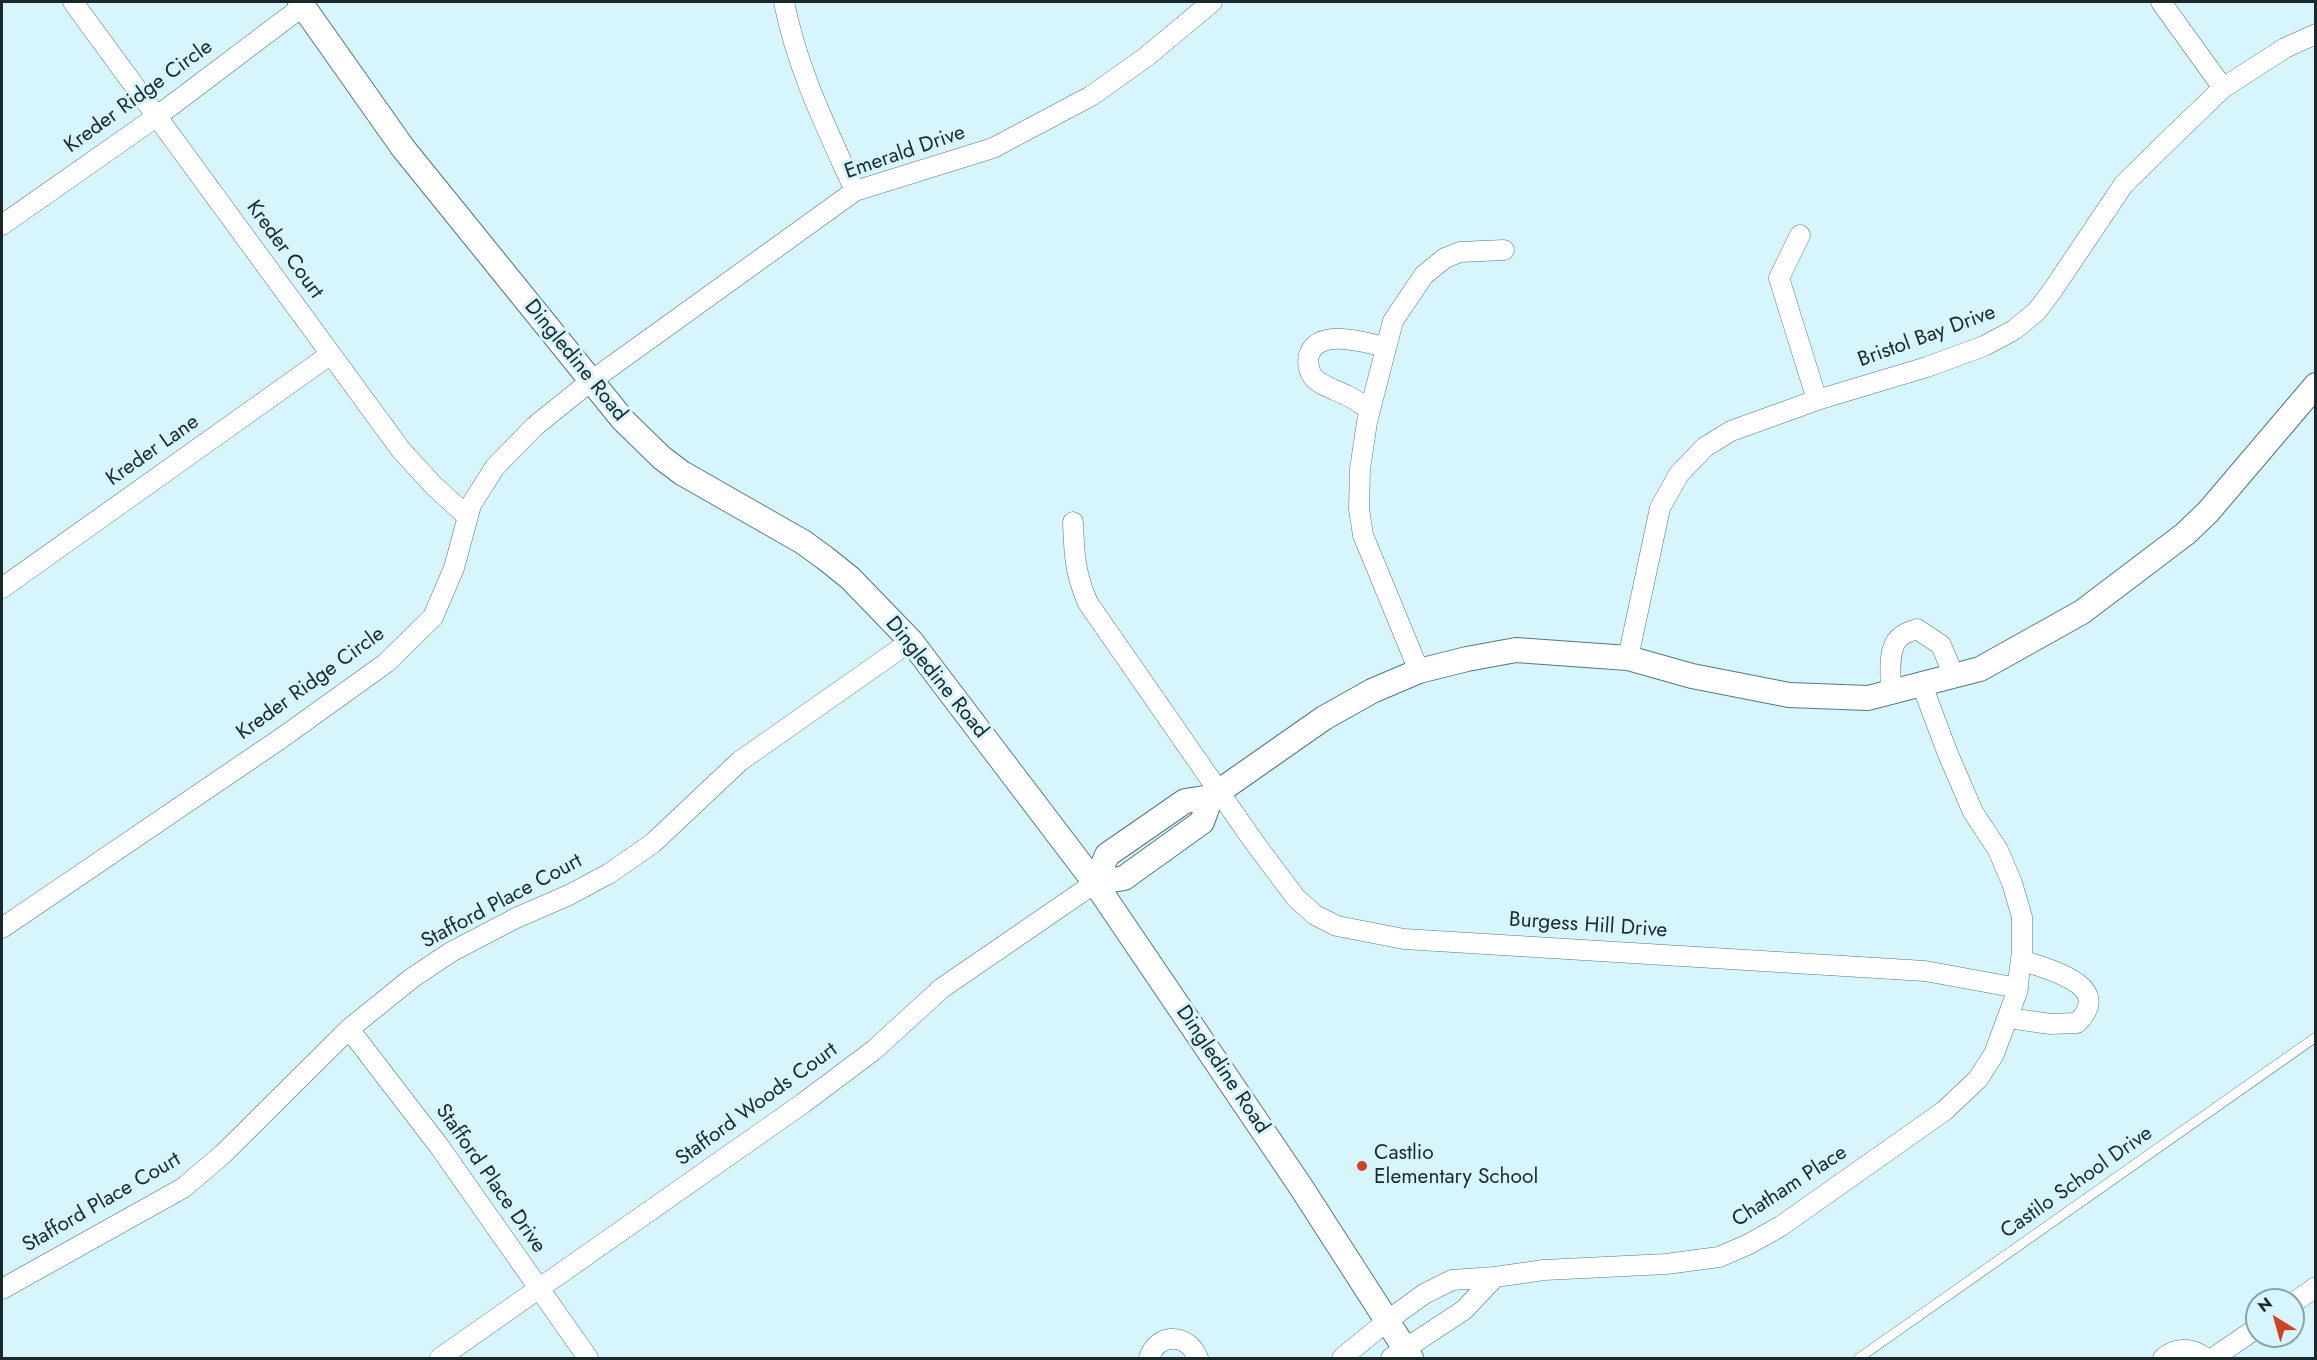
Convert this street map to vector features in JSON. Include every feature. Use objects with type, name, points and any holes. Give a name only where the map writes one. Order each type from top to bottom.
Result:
[{"type":"street","name":"Kreder Court","points":[[73,2],[401,450],[433,485],[468,517]]},
{"type":"street","points":[[784,2],[790,35],[808,88],[855,191]]},
{"type":"street","name":"Emerald Drive","points":[[591,381],[855,191],[993,148],[1091,96],[1146,57],[1212,2]]},
{"type":"street","points":[[2161,2],[2223,88]]},
{"type":"street","name":"Kreder Ridge Circle","points":[[2,225],[156,117],[301,4]]},
{"type":"street","name":"Dingledine Road","points":[[301,4],[403,148],[623,420],[662,458],[682,473],[803,542],[850,578],[911,641],[1095,883],[1295,1178],[1387,1320],[1402,1356]]},
{"type":"street","name":"Bristol Bay Drive","points":[[1628,658],[1660,508],[1679,474],[1705,447],[1731,432],[1817,400],[1927,367],[1984,346],[2014,330],[2037,311],[2124,184],[2223,88],[2285,48],[2316,34]]},
{"type":"street","points":[[1800,236],[1779,278],[1817,400]]},
{"type":"street","points":[[1419,671],[1363,535],[1359,509],[1360,469],[1370,410],[1394,321],[1424,275],[1445,258],[1460,252],[1504,250]]},
{"type":"street","points":[[1370,410],[1312,376],[1307,360],[1311,348],[1319,342],[1340,338],[1386,347]]},
{"type":"street","name":"Kreder Lane","points":[[2,588],[331,354]]},
{"type":"street","name":"Kreder Ridge Circle","points":[[2,928],[283,737],[386,663],[433,617],[454,568],[471,505],[495,467],[535,426],[591,381]]},
{"type":"street","points":[[1095,883],[1124,878],[1202,822],[1215,794],[1324,718],[1371,691],[1419,671],[1467,659],[1516,650],[1628,658],[1692,676],[1789,695],[1868,698],[1891,694],[1980,669],[2082,612],[2185,534],[2208,512],[2316,385]]},
{"type":"street","name":"Burgess Hill Drive","points":[[1073,522],[1074,562],[1078,582],[1088,603],[1215,794],[1296,898],[1315,915],[1337,926],[1404,939],[1925,971],[2018,988]]},
{"type":"street","points":[[1891,694],[1891,662],[1894,644],[1899,638],[1917,629],[1941,645],[1954,676]]},
{"type":"street","name":"Stafford Place Court","points":[[2,1289],[183,1188],[222,1155],[349,1029],[393,992],[451,952],[610,873],[653,843],[740,761],[911,641]]},
{"type":"street","name":"Chatham Place","points":[[1342,1359],[1387,1320],[1424,1294],[1452,1280],[1544,1270],[1666,1264],[1719,1257],[1749,1244],[1781,1226],[1944,1112],[1978,1079],[1994,1054],[2018,988],[2022,917],[2012,883],[1998,850],[1972,812],[1922,685]]},
{"type":"street","name":"Stafford Woods Court","points":[[440,1359],[540,1291],[856,1064],[918,1008],[977,962],[1095,883]]},
{"type":"street","points":[[2009,1018],[2050,1024],[2077,1023],[2086,1014],[2088,1001],[2086,992],[2072,978],[2021,960]]},
{"type":"street","name":"Stafford Place Drive","points":[[349,1029],[440,1146],[588,1359]]},
{"type":"street","points":[[1402,1356],[1464,1310],[1495,1277]]},
{"type":"street","points":[[2213,1359],[2245,1336]]},
{"type":"street","points":[[1149,1359],[1153,1347],[1165,1339],[1177,1339],[1188,1345],[1198,1359]]},
{"type":"street","points":[[2163,1359],[2178,1350],[2188,1350],[2197,1352],[2205,1359]]},
{"type":"lane","name":"Castilo School Drive","points":[[1859,1359],[2316,1037]]},
{"type":"place","name":"Castlio Elementary School","points":[[1362,1166]]}]
